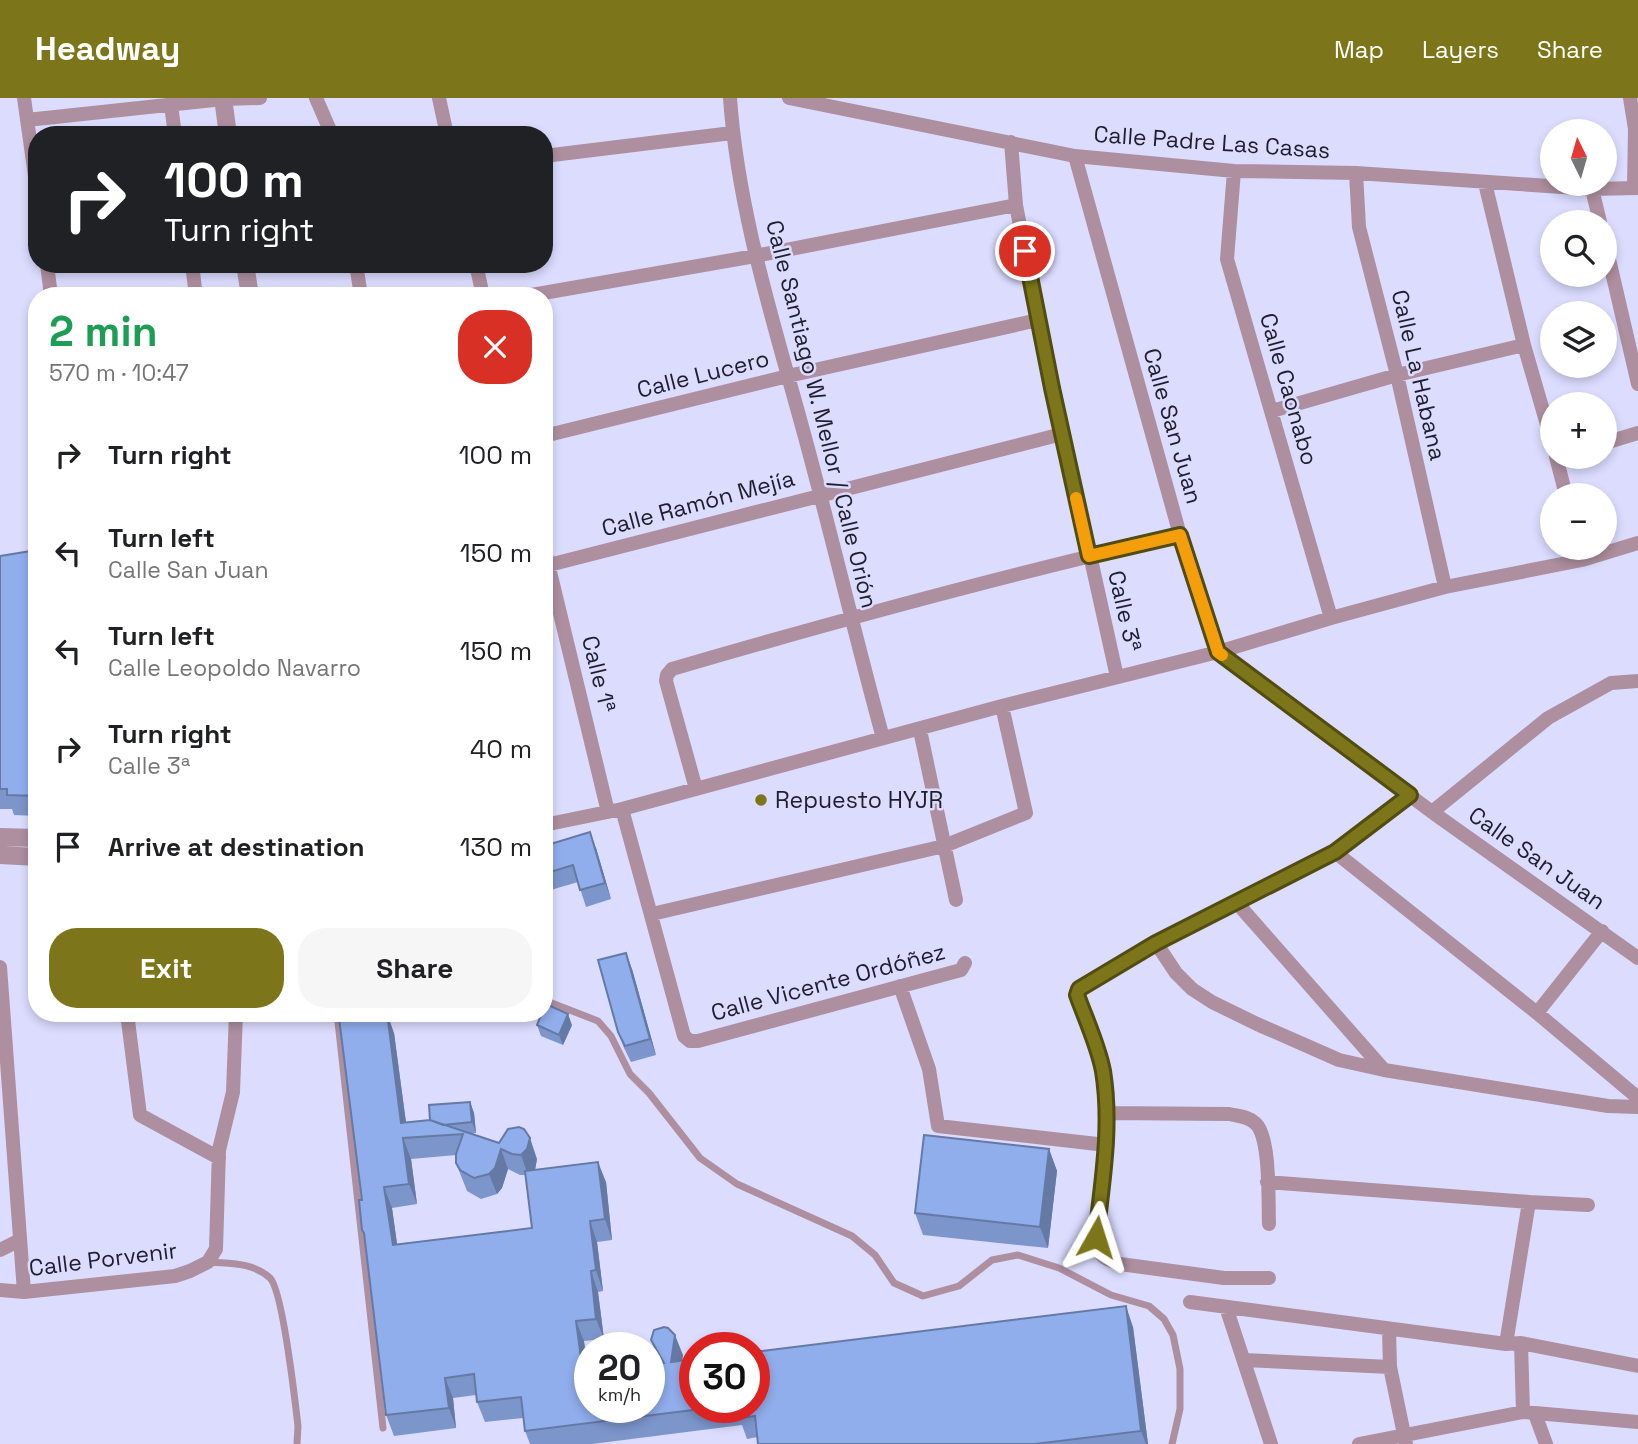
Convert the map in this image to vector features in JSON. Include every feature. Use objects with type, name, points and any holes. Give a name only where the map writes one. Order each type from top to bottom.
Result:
[{"type":"street","points":[[24,98],[28,127]]},
{"type":"street","points":[[27,120],[223,98],[260,98]]},
{"type":"street","points":[[223,98],[227,126]]},
{"type":"street","points":[[316,98],[328,126]]},
{"type":"street","points":[[439,98],[445,126]]},
{"type":"street","name":"Calle Santiago W. Mellor / Calle Orión","points":[[730,98],[732,133],[755,256],[883,738]]},
{"type":"street","name":"Calle Padre Las Casas","points":[[789,98],[1074,156],[1234,171],[1356,173],[1540,186]]},
{"type":"street","points":[[1630,98],[1637,129],[1636,187]]},
{"type":"street","points":[[171,105],[174,126]]},
{"type":"street","points":[[553,155],[732,133]]},
{"type":"street","name":"Calle 3ª","points":[[1012,142],[1016,205],[1038,320],[1116,677]]},
{"type":"street","name":"Calle San Juan","points":[[1074,156],[1180,535],[1218,652],[1432,812],[1638,958]]},
{"type":"street","name":"Calle Caonabo","points":[[1234,171],[1227,259],[1331,618]]},
{"type":"street","name":"Calle La Habana","points":[[1356,173],[1359,227],[1397,375],[1445,587]]},
{"type":"street","points":[[1485,183],[1540,400]]},
{"type":"street","name":"Calle Padre Las Casas","points":[[1617,188],[1636,187]]},
{"type":"street","points":[[553,291],[755,256],[1016,205]]},
{"type":"street","points":[[1615,287],[1638,384]]},
{"type":"street","name":"Calle Lucero","points":[[553,434],[788,376],[1038,320]]},
{"type":"street","points":[[1272,411],[1397,375],[1524,345]]},
{"type":"street","points":[[1617,439],[1638,433]]},
{"type":"street","name":"Calle Ramón Mejía","points":[[553,564],[1062,434]]},
{"type":"street","points":[[696,789],[666,681],[672,669],[850,617],[1180,535]]},
{"type":"street","points":[[1617,547],[1638,543]]},
{"type":"street","points":[[553,823],[615,810],[1002,706],[1218,652],[1331,618],[1555,560]]},
{"type":"street","name":"Calle 1ª","points":[[553,580],[615,810]]},
{"type":"street","points":[[1432,812],[1548,718],[1611,683],[1638,681]]},
{"type":"street","points":[[652,914],[944,846],[1026,813],[1002,706]]},
{"type":"street","points":[[920,730],[956,900]]},
{"type":"street","points":[[1269,1278],[1224,1278],[1120,1264],[1104,1259],[1097,1252],[1107,1113],[1100,1058],[1077,992],[1156,943],[1335,852],[1410,795]]},
{"type":"street","name":"Calle Vicente Ordóñez","points":[[615,810],[652,914],[684,1036],[690,1041],[961,970],[965,963]]},
{"type":"street","points":[[0,837],[28,838]]},
{"type":"street","points":[[1335,852],[1537,1013],[1638,1098]]},
{"type":"street","points":[[0,855],[28,856]]},
{"type":"street","points":[[1237,904],[1384,1070]]},
{"type":"street","points":[[1537,1013],[1602,931]]},
{"type":"street","points":[[1156,943],[1176,973],[1192,989],[1212,1002],[1339,1060],[1384,1070],[1608,1106],[1638,1107]]},
{"type":"street","points":[[0,967],[24,1292]]},
{"type":"street","points":[[900,986],[929,1069],[938,1126],[1106,1145]]},
{"type":"street","points":[[128,1022],[140,1115],[219,1158]]},
{"type":"street","name":"Calle Porvenir","points":[[0,1290],[24,1292],[175,1276],[208,1262],[216,1249],[219,1158],[221,1136],[233,1092],[236,1022]]},
{"type":"street","points":[[1107,1113],[1229,1114],[1245,1116],[1257,1124],[1264,1139],[1269,1224]]},
{"type":"street","points":[[1267,1182],[1588,1205]]},
{"type":"street","points":[[1506,1344],[1528,1202]]},
{"type":"street","points":[[0,1250],[20,1240]]},
{"type":"street","points":[[1190,1302],[1506,1344],[1521,1343],[1638,1366]]},
{"type":"street","points":[[1226,1307],[1271,1444]]},
{"type":"street","points":[[1389,1329],[1390,1367],[1404,1439]]},
{"type":"street","points":[[1521,1343],[1529,1413],[1546,1444]]},
{"type":"street","points":[[1244,1360],[1390,1367]]},
{"type":"street","points":[[1359,1444],[1404,1439],[1529,1413],[1638,1422]]},
{"type":"lane","points":[[553,1004],[598,1021],[611,1036],[629,1074],[649,1093],[700,1158],[737,1184],[852,1236],[875,1255],[894,1283],[923,1296],[960,1286],[992,1260],[1018,1255],[1059,1268],[1111,1295],[1149,1306],[1164,1319],[1173,1335],[1180,1369],[1180,1409],[1172,1444]]},
{"type":"lane","points":[[338,1022],[383,1428]]},
{"type":"lane","points":[[208,1262],[251,1266],[272,1279],[279,1304],[298,1426],[297,1444]]},
{"type":"building","points":[[28,551],[28,796],[7,795],[7,789],[0,789],[0,556]]},
{"type":"building","points":[[590,832],[605,883],[580,890],[573,865],[553,871],[553,843]]},
{"type":"building","points":[[626,953],[650,1039],[625,1046],[618,1032],[598,960]]},
{"type":"building","points":[[553,1007],[568,1014],[559,1035],[537,1025],[538,1022],[553,1022]]},
{"type":"building","points":[[340,1022],[388,1022],[401,1123],[430,1120],[499,1143],[508,1129],[519,1127],[524,1129],[530,1138],[527,1149],[521,1155],[501,1149],[495,1168],[489,1174],[474,1178],[460,1170],[456,1163],[456,1154],[463,1134],[403,1138],[409,1184],[384,1187],[393,1245],[532,1228],[525,1171],[598,1162],[605,1219],[590,1221],[596,1270],[591,1271],[596,1319],[576,1321],[577,1332],[574,1332],[574,1423],[589,1423],[525,1431],[521,1397],[477,1402],[474,1374],[445,1378],[449,1408],[386,1415],[359,1200],[362,1200]]},
{"type":"building","points":[[470,1102],[472,1122],[443,1125],[430,1120],[429,1105]]},
{"type":"building","points":[[924,1135],[1049,1149],[1040,1227],[915,1213]]},
{"type":"building","points":[[1126,1306],[1141,1431],[1035,1444],[758,1444],[756,1423],[770,1423],[770,1350]]},
{"type":"building","points":[[664,1327],[675,1335],[671,1362],[679,1361],[679,1412],[665,1414],[665,1332],[653,1332]]},
{"type":"slow traffic","points":[[1076,498],[1089,556],[1180,535],[1218,652],[1222,655]]},
{"type":"place","name":"Repuesto HYJR","points":[[761,800]]},
{"type":"route","points":[[1025,251],[1089,556],[1180,535],[1218,652],[1410,795],[1335,852],[1156,943],[1079,989],[1077,995],[1100,1058],[1107,1113],[1096,1237]]}]
